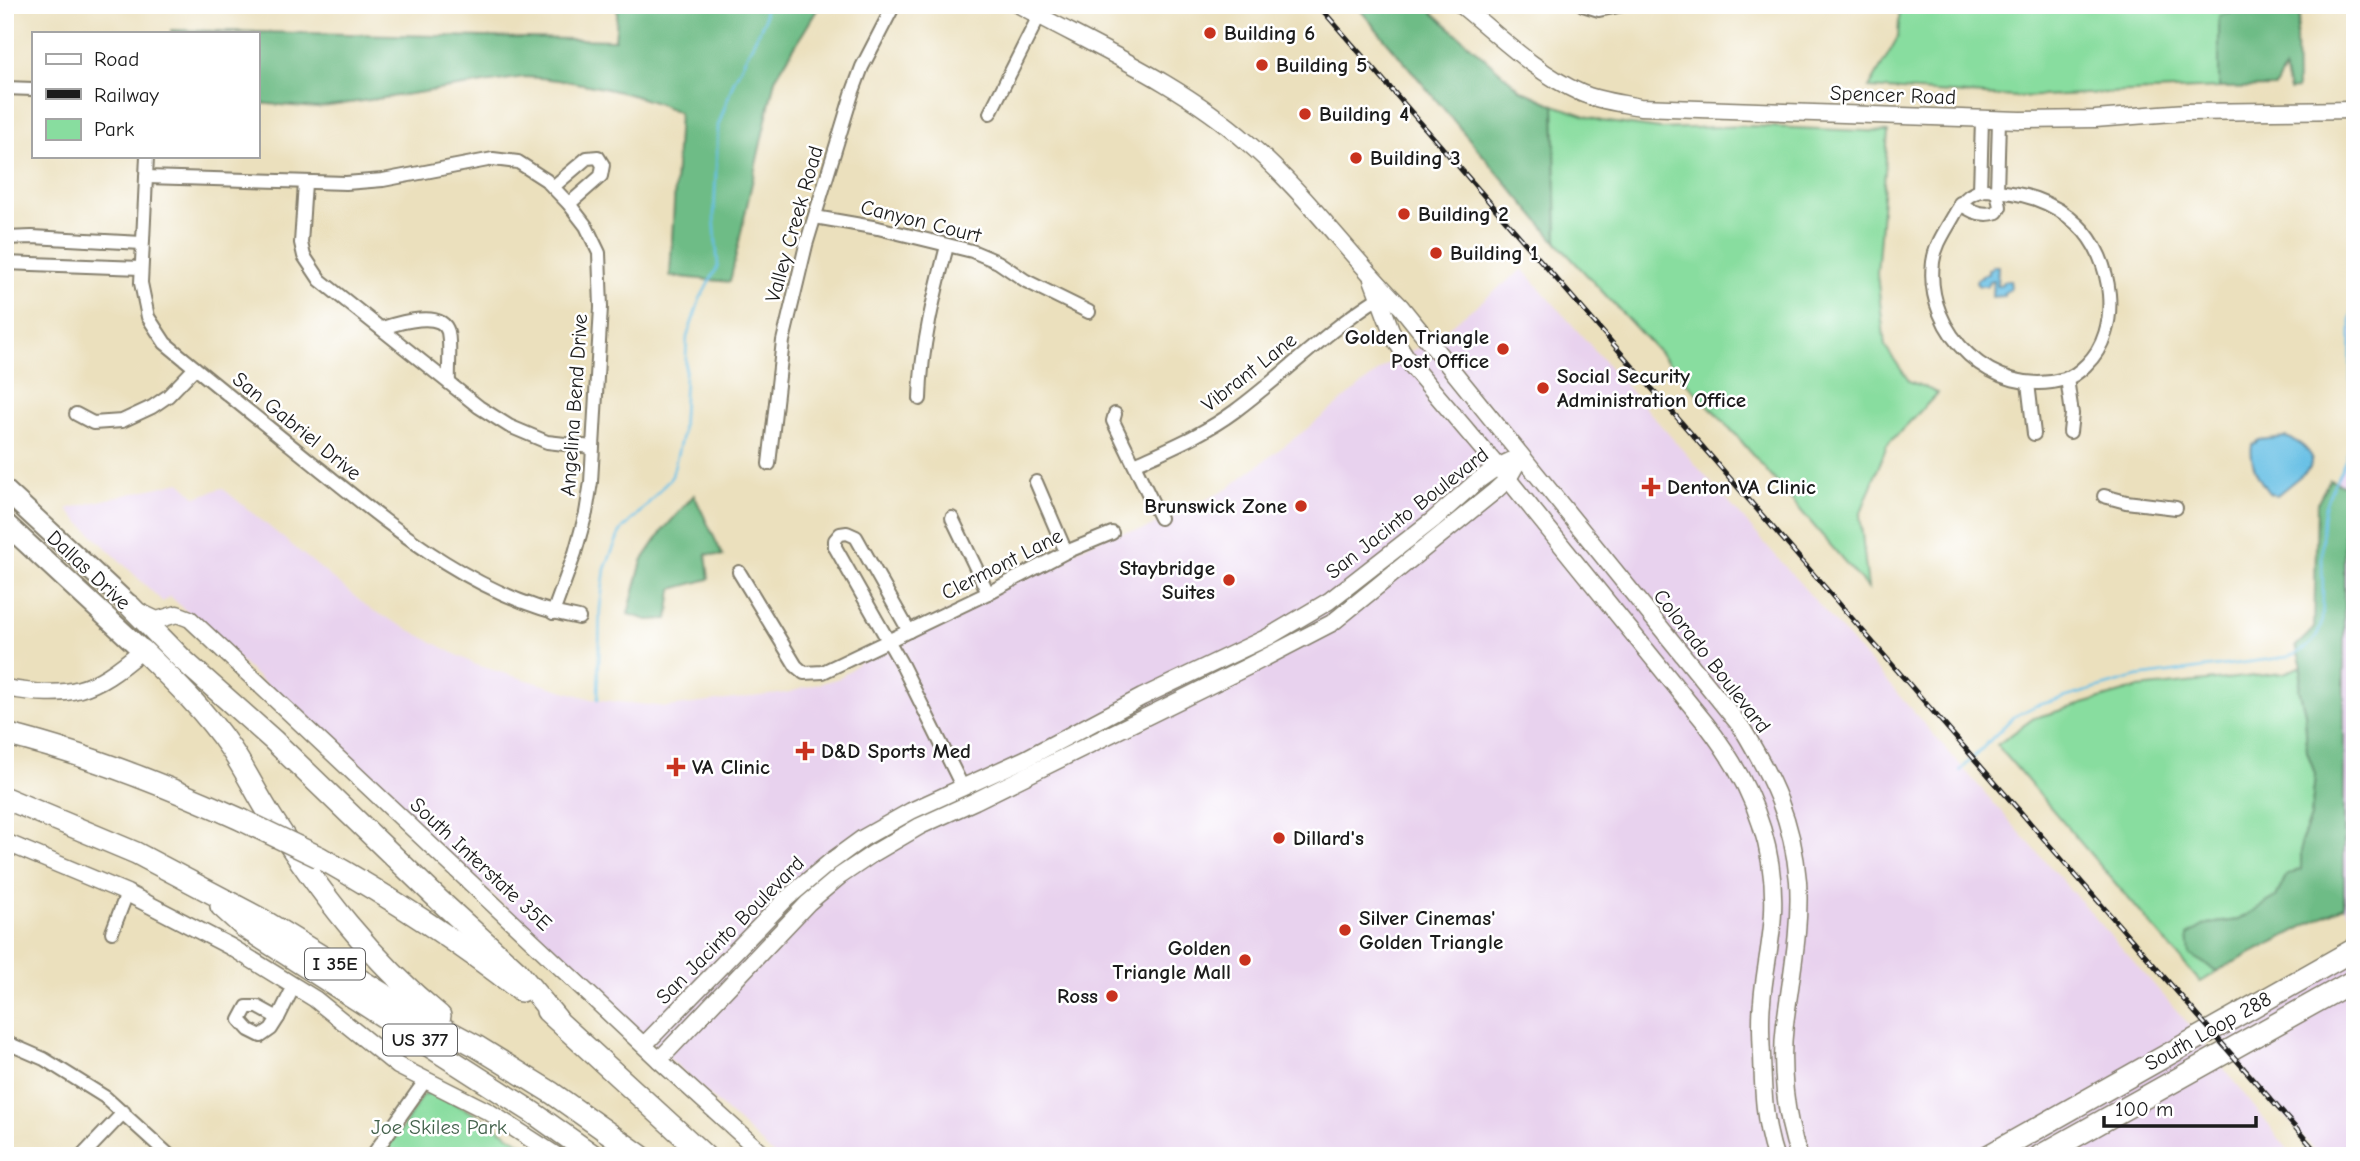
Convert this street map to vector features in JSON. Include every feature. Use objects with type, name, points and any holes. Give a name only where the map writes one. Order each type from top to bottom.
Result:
[{"type":"highway","points":[[130,606],[183,660],[273,740],[440,901],[517,971],[556,1019]]},
{"type":"highway","points":[[142,650],[192,700],[231,749],[299,861],[370,952],[415,996],[476,1046]]},
{"type":"highway","points":[[5,734],[99,761],[168,787],[319,857],[373,887],[436,929],[556,1019],[705,1156]]},
{"type":"highway","name":"I 35E","points":[[5,798],[136,853],[261,919],[409,1010],[476,1046],[552,1093],[640,1156]]},
{"type":"highway","name":"US 377","points":[[194,882],[244,926],[532,1111],[594,1156]]},
{"type":"highway","name":"South Loop 288","points":[[1988,1156],[2355,948]]},
{"type":"highway","name":"South Loop 288","points":[[2040,1156],[2355,980]]},
{"type":"main road","name":"Colorado Boulevard","points":[[1019,5],[1163,83],[1246,141],[1286,177],[1371,277],[1401,306],[1742,728],[1771,776],[1785,813],[1798,880],[1793,971],[1785,1027],[1784,1071],[1789,1117],[1799,1156]]},
{"type":"main road","name":"Spencer Road","points":[[1461,5],[1560,82],[1584,94],[1640,107],[1982,120],[2095,119],[2259,110],[2355,110]]},
{"type":"main road","name":"Colorado Boulevard","points":[[1371,277],[1394,338],[1412,366],[1427,380],[1706,724],[1736,766],[1756,807],[1768,852],[1772,883],[1773,917],[1760,1023],[1763,1100],[1770,1143],[1775,1156]]},
{"type":"main road","name":"San Jacinto Boulevard","points":[[659,1060],[793,917],[840,876],[920,826],[1184,698],[1332,622],[1409,561],[1521,456]]},
{"type":"main road","name":"San Jacinto Boulevard","points":[[644,1045],[786,899],[863,838],[911,811],[963,788],[1268,637],[1329,601],[1398,547],[1502,473]]},
{"type":"main road","name":"Dallas Drive","points":[[5,490],[130,606]]},
{"type":"main road","points":[[11,528],[55,555],[93,589],[113,591]]},
{"type":"main road","name":"Dallas Drive","points":[[11,528],[142,650]]},
{"type":"main road","points":[[1398,547],[1409,561]]},
{"type":"main road","name":"South Interstate 35E","points":[[130,606],[152,618],[166,618],[177,614],[190,620],[765,1156]]},
{"type":"main road","points":[[5,688],[52,694],[76,692],[114,673],[142,650]]},
{"type":"main road","points":[[1176,681],[1184,698]]},
{"type":"main road","points":[[981,779],[982,798]]},
{"type":"main road","points":[[963,788],[982,798]]},
{"type":"main road","points":[[5,842],[127,893],[220,941],[315,999],[391,1062],[425,1082],[489,1112],[557,1156]]},
{"type":"main road","points":[[830,862],[840,876]]},
{"type":"main road","points":[[1773,917],[1797,919]]},
{"type":"main road","points":[[1760,1023],[1765,1034],[1769,1097],[1779,1111],[1789,1117]]},
{"type":"street","name":"Valley Creek Road","points":[[769,464],[783,341],[793,292],[862,66],[894,5]]},
{"type":"street","points":[[1583,5],[1599,10],[1623,5]]},
{"type":"street","points":[[989,113],[1039,16]]},
{"type":"street","points":[[5,88],[32,89]]},
{"type":"street","points":[[1980,191],[1982,120]]},
{"type":"street","points":[[1960,204],[1969,211],[1991,215],[2000,207],[1997,191],[1999,120]]},
{"type":"street","points":[[553,187],[587,158],[598,157],[603,165],[601,176],[569,204]]},
{"type":"street","name":"San Gabriel Drive","points":[[147,158],[141,283],[148,317],[165,343],[355,498],[425,550],[474,580],[553,613],[579,618]]},
{"type":"street","name":"Angelina Bend Drive","points":[[146,177],[305,183],[383,180],[505,159],[518,162],[553,187],[569,204],[593,239],[599,253],[600,307],[586,513],[575,554],[553,613]]},
{"type":"street","points":[[305,183],[301,243],[304,256],[320,280],[479,407],[509,426],[547,442],[592,447]]},
{"type":"street","points":[[1975,191],[1997,191],[2034,197],[2062,212],[2087,234],[2102,262],[2109,297],[2106,334],[2089,363],[2067,379],[2051,383],[2028,383],[1999,374],[1974,360],[1952,337],[1937,311],[1933,261],[1939,241],[1960,204],[1975,191]]},
{"type":"street","name":"Canyon Court","points":[[815,217],[878,228],[972,251],[998,262],[1026,281],[1088,312]]},
{"type":"street","points":[[5,238],[142,243]]},
{"type":"street","points":[[920,399],[921,367],[947,246]]},
{"type":"street","points":[[5,263],[141,268]]},
{"type":"street","name":"Vibrant Lane","points":[[1135,464],[1197,436],[1233,412],[1378,298]]},
{"type":"street","points":[[382,328],[432,318],[443,323],[448,332],[449,383]]},
{"type":"street","points":[[76,414],[93,424],[122,421],[152,408],[168,396],[195,368]]},
{"type":"street","points":[[2067,379],[2072,414],[2070,432]]},
{"type":"street","points":[[2028,383],[2035,434]]},
{"type":"street","points":[[1115,414],[1113,421],[1160,518]]},
{"type":"street","points":[[1036,482],[1066,552]]},
{"type":"street","points":[[2104,496],[2126,502],[2176,508]]},
{"type":"street","points":[[952,518],[988,593]]},
{"type":"street","points":[[909,631],[856,537],[847,533],[840,534],[835,540],[835,547],[888,641],[963,788]]},
{"type":"street","name":"Clermont Lane","points":[[739,572],[796,666],[804,673],[822,672],[988,593],[1066,552],[1112,533]]},
{"type":"street","points":[[113,932],[127,893]]},
{"type":"street","points":[[278,1018],[294,986]]},
{"type":"street","points":[[5,1042],[74,1076],[124,1112],[170,1156]]},
{"type":"street","points":[[372,1156],[425,1082]]},
{"type":"street","points":[[82,1156],[124,1112]]},
{"type":"shaded area","points":[[1523,269],[2193,1029],[2293,1156],[775,1156],[170,596],[163,602],[66,509],[180,482],[196,497],[222,488],[370,609],[476,665],[592,699],[667,707],[786,693],[839,678],[888,641],[1112,533],[1143,530],[1224,491],[1389,363],[1432,340]]},
{"type":"shaded area","points":[[2355,296],[2355,923],[2344,906],[2344,507],[2348,488],[2335,482],[2347,459],[2350,445],[2351,319]]},
{"type":"shaded area","points":[[2355,949],[2355,1156],[2320,1156],[2210,1030]]},
{"type":"green space","points":[[618,5],[820,5],[775,79],[730,282],[670,276],[679,113],[645,99],[604,88],[524,77],[316,108],[259,103],[259,32],[171,30],[615,40]]},
{"type":"green space","points":[[1356,5],[1424,5],[1521,90],[1554,105],[1557,243]]},
{"type":"green space","points":[[1900,5],[2232,5],[2231,13],[2219,16],[2219,88],[2017,97],[1869,88],[1898,37]]},
{"type":"green space","points":[[2232,5],[2302,5],[2296,35],[2297,89],[2289,90],[2284,69],[2275,87],[2219,88],[2219,16],[2231,13]]},
{"type":"green space","points":[[2348,5],[2355,5],[2355,76]]},
{"type":"green space","points":[[1554,105],[1601,121],[1660,129],[1750,126],[1888,132],[1877,274],[1885,346],[1909,381],[1938,393],[1887,445],[1860,515],[1868,589],[1736,435],[1557,243]]},
{"type":"green space","points":[[2330,479],[2349,488],[2344,507],[2344,906],[2217,971],[2190,955],[2188,935],[2207,924],[2238,920],[2276,897],[2286,876],[2301,869],[2301,842],[2311,817],[2315,774],[2307,751],[2305,713],[2299,689],[2302,666],[2296,646],[2314,629],[2317,503]]},
{"type":"green space","points":[[694,495],[723,556],[706,554],[709,579],[672,589],[668,619],[648,620],[628,614],[642,561],[663,530]]},
{"type":"green space","points":[[2302,666],[2299,689],[2305,713],[2307,751],[2315,774],[2311,817],[2301,842],[2301,869],[2286,876],[2277,897],[2238,920],[2207,924],[2191,955],[2217,971],[2200,982],[1997,745],[2034,718],[2138,688],[2284,673]]},
{"type":"green space","name":"Joe Skiles Park","points":[[432,1091],[486,1120],[541,1156],[380,1156],[401,1130],[422,1096]]},
{"type":"water","points":[[1992,266],[1998,266],[1997,286],[2010,280],[2011,288],[2004,296],[1992,297],[1993,280],[1989,281],[1987,286],[1979,286],[1976,283],[1982,275],[1988,274]]},
{"type":"water","points":[[2285,437],[2301,444],[2312,457],[2310,468],[2277,495],[2269,493],[2258,476],[2253,464],[2252,445],[2259,440]]},
{"type":"waterway","points":[[598,699],[600,608],[605,569],[620,532],[672,476],[682,435],[687,337],[700,299],[718,266],[714,216],[718,126],[734,81],[764,21],[765,5]]},
{"type":"waterway","points":[[1960,771],[2013,717],[2035,706],[2137,677],[2287,657],[2311,644],[2322,619],[2324,511],[2350,445],[2351,319],[2355,296]]},
{"type":"railway","points":[[1318,5],[2320,1156]]},
{"type":"place","name":"Building 6","points":[[1210,33]]},
{"type":"place","name":"Building 5","points":[[1262,65]]},
{"type":"place","name":"Building 4","points":[[1305,114]]},
{"type":"place","name":"Building 3","points":[[1356,158]]},
{"type":"place","name":"Building 2","points":[[1404,214]]},
{"type":"place","name":"Building 1","points":[[1436,253]]},
{"type":"place","name":"Golden Triangle Post Office","points":[[1503,349]]},
{"type":"place","name":"Social Security Administration Office","points":[[1543,388]]},
{"type":"place","name":"Denton VA Clinic","points":[[1651,487]]},
{"type":"place","name":"Brunswick Zone","points":[[1301,506]]},
{"type":"place","name":"Staybridge Suites","points":[[1229,580]]},
{"type":"place","name":"D&D Sports Med","points":[[805,751]]},
{"type":"place","name":"VA Clinic","points":[[676,767]]},
{"type":"place","name":"Dillard's","points":[[1279,838]]},
{"type":"place","name":"Silver Cinemas' Golden Triangle","points":[[1345,930]]},
{"type":"place","name":"Golden Triangle Mall","points":[[1245,960]]},
{"type":"place","name":"Ross","points":[[1112,996]]}]
